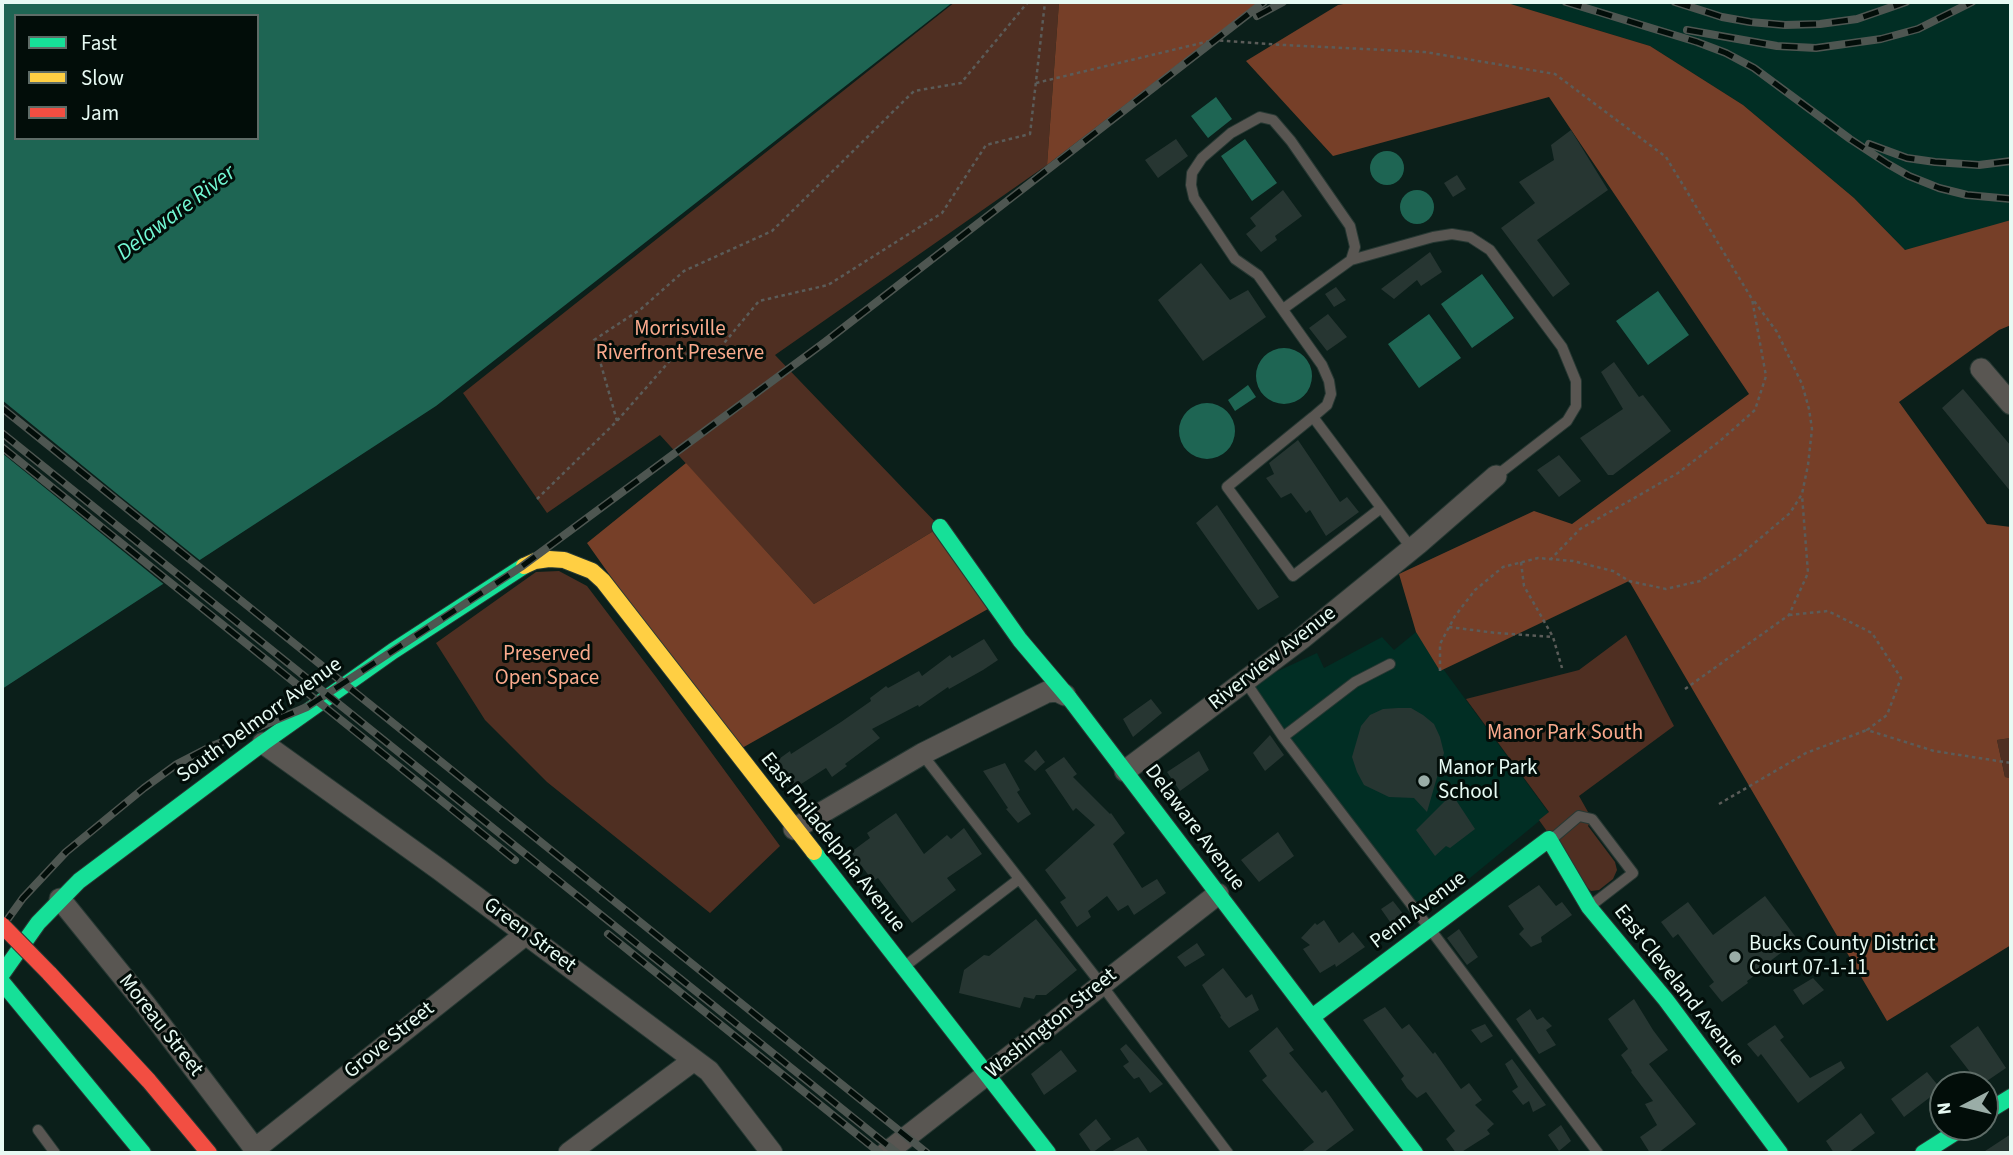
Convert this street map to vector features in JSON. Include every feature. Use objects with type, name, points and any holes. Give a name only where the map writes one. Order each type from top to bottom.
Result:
[{"type":"main road","name":"Delaware Avenue","points":[[940,527],[1020,640],[1125,771],[1416,1153]]},
{"type":"main road","name":"South Delmorr Avenue","points":[[2,974],[25,939],[79,881],[263,743],[393,651],[521,566],[550,559],[579,564]]},
{"type":"main road","name":"East Philadelphia Avenue","points":[[579,564],[603,581],[1048,1153]]},
{"type":"main road","name":"Penn Avenue","points":[[1312,1017],[1549,839],[1550,841]]},
{"type":"main road","name":"East Cleveland Avenue","points":[[1550,841],[1589,906],[1666,1000],[1780,1153]]},
{"type":"main road","points":[[2,925],[149,1081],[209,1153]]},
{"type":"main road","points":[[2,982],[143,1153]]},
{"type":"main road","points":[[1923,1153],[1942,1141]]},
{"type":"street","points":[[1981,369],[2011,404]]},
{"type":"street","name":"Riverview Avenue","points":[[1125,771],[1301,639],[1496,476]]},
{"type":"street","points":[[794,829],[922,754],[1047,692],[1057,691],[1065,695]]},
{"type":"street","name":"Green Street","points":[[263,743],[709,1071],[772,1153]]},
{"type":"street","name":"Washington Street","points":[[886,1153],[1218,894]]},
{"type":"street","name":"Moreau Street","points":[[60,899],[145,1004],[257,1151]]},
{"type":"street","name":"Grove Street","points":[[257,1151],[526,934]]},
{"type":"street","points":[[569,1153],[694,1060]]},
{"type":"lane","points":[[1351,260],[1355,247],[1350,226],[1291,141],[1273,120],[1260,117],[1231,133],[1202,158],[1192,173],[1194,198],[1235,259],[1258,275],[1283,309],[1322,365],[1331,394],[1327,405],[1227,487],[1293,576],[1381,508]]},
{"type":"lane","points":[[1283,309],[1351,260],[1452,234],[1470,237],[1490,250],[1562,347],[1576,381],[1576,406],[1567,421],[1496,476]]},
{"type":"lane","points":[[1313,417],[1381,508],[1415,546]]},
{"type":"lane","points":[[1283,737],[1355,682],[1390,664]]},
{"type":"lane","points":[[1245,681],[1283,737],[1598,1153]]},
{"type":"lane","points":[[922,754],[1228,1153]]},
{"type":"lane","points":[[1550,841],[1579,816],[1592,819],[1633,873],[1589,906]]},
{"type":"lane","points":[[903,968],[1019,879]]},
{"type":"lane","points":[[38,1130],[55,1153]]},
{"type":"path","points":[[617,421],[594,340],[641,309],[684,271],[772,231],[914,91],[961,83],[1028,2]]},
{"type":"path","points":[[537,499],[617,421],[674,356],[720,348],[759,301],[828,285],[942,213],[986,145],[1030,134],[1045,2]]},
{"type":"path","points":[[1036,83],[1214,40],[1425,52],[1555,74],[1665,157],[1752,299],[1777,332],[1801,384],[1812,429],[1802,494],[1808,573],[1789,615]]},
{"type":"path","points":[[1552,559],[1580,529],[1678,473],[1755,410],[1766,376],[1752,299]]},
{"type":"path","points":[[1440,671],[1440,643],[1455,616],[1475,590],[1503,567],[1538,558],[1587,564],[1613,571],[1629,580],[1666,589],[1700,581],[1738,557],[1769,532],[1790,513],[1802,494]]},
{"type":"path","points":[[1521,562],[1524,586],[1553,637],[1562,668]]},
{"type":"path","points":[[1685,689],[1789,615],[1828,611],[1872,632],[1900,678],[1888,715],[1867,730],[1806,753],[1719,804]]},
{"type":"path","points":[[1449,627],[1553,637]]},
{"type":"path","points":[[1867,730],[1934,751],[2011,763]]},
{"type":"shaded area","points":[[1059,2],[1259,2],[1047,165]]},
{"type":"shaded area","points":[[1354,2],[1504,2],[1650,46],[1743,105],[1854,198],[1905,250],[2011,220],[2011,325],[1999,330],[1899,402],[1987,524],[2011,527],[2011,738],[1997,740],[2005,777],[2011,778],[2011,945],[1887,1021],[1629,581],[1440,671],[1416,632],[1399,574],[1534,511],[1572,524],[1749,394],[1549,97],[1333,156],[1246,61],[1338,5]]},
{"type":"shaded area","points":[[1476,2],[2011,2],[2011,221],[1905,250],[1854,198],[1743,105],[1650,46],[1534,11]]},
{"type":"shaded area","points":[[686,463],[814,604],[940,527],[995,605],[735,752],[587,543]]},
{"type":"shaded area","name":"Manor Park School","points":[[1416,632],[1549,813],[1425,915],[1298,749],[1252,683],[1317,653],[1324,668],[1382,637],[1394,650]]},
{"type":"green space","name":"Morrisville Riverfront Preserve","points":[[955,2],[1059,2],[1047,165],[775,355],[940,527],[814,604],[660,435],[547,513],[463,393]]},
{"type":"green space","name":"Preserved Open Space","points":[[559,571],[587,586],[780,846],[710,913],[547,782],[485,720],[436,643],[536,572]]},
{"type":"green space","name":"Manor Park South","points":[[1626,635],[1674,726],[1579,796],[1592,819],[1588,826],[1615,862],[1617,870],[1613,879],[1599,890],[1591,891],[1539,820],[1549,812],[1466,699],[1579,670]]},
{"type":"green space","points":[[2011,738],[2011,778],[2005,777],[1997,740]]},
{"type":"water","name":"Delaware River","points":[[2,2],[953,2],[436,406],[2,689]]},
{"type":"water","points":[[1216,97],[1232,119],[1208,138],[1191,116]]},
{"type":"water","points":[[1245,139],[1277,183],[1252,201],[1221,156]]},
{"type":"water","points":[[1387,151],[1399,156],[1404,168],[1399,180],[1387,185],[1375,180],[1370,168],[1375,156]]},
{"type":"water","points":[[1417,190],[1429,195],[1434,207],[1429,219],[1417,224],[1405,219],[1400,207],[1405,195]]},
{"type":"water","points":[[1482,274],[1514,318],[1472,348],[1441,304]]},
{"type":"water","points":[[1658,291],[1689,335],[1648,365],[1616,321]]},
{"type":"water","points":[[1429,314],[1461,358],[1419,388],[1388,344]]},
{"type":"water","points":[[1278,348],[1290,348],[1300,352],[1308,360],[1312,376],[1308,392],[1300,400],[1290,404],[1278,404],[1268,400],[1260,392],[1256,382],[1256,370],[1260,360],[1268,352]]},
{"type":"water","points":[[1248,385],[1256,397],[1235,411],[1228,400]]},
{"type":"water","points":[[1201,403],[1213,403],[1223,407],[1231,415],[1235,431],[1231,447],[1223,455],[1213,459],[1201,459],[1191,455],[1183,447],[1179,437],[1179,425],[1183,415],[1191,407]]},
{"type":"pier","points":[[2,400],[202,562],[166,586],[2,453]]},
{"type":"building","points":[[1571,130],[1608,190],[1537,240],[1570,284],[1553,297],[1501,228],[1535,203],[1519,182],[1554,160],[1551,145]]},
{"type":"building","points":[[1176,139],[1188,156],[1158,178],[1145,160]]},
{"type":"building","points":[[1457,175],[1466,189],[1453,197],[1444,183]]},
{"type":"building","points":[[1283,190],[1302,216],[1275,236],[1277,240],[1261,252],[1246,234],[1256,226],[1250,218]]},
{"type":"building","points":[[1430,252],[1442,272],[1421,286],[1417,280],[1394,299],[1381,289]]},
{"type":"building","points":[[1201,263],[1230,300],[1248,290],[1266,317],[1203,361],[1158,300]]},
{"type":"building","points":[[1336,287],[1346,300],[1334,307],[1325,294]]},
{"type":"building","points":[[1328,314],[1347,337],[1327,351],[1309,328]]},
{"type":"building","points":[[1614,362],[1639,397],[1643,395],[1671,431],[1613,475],[1608,475],[1580,438],[1623,409],[1601,372]]},
{"type":"building","points":[[1963,389],[2011,446],[2011,492],[1942,408]]},
{"type":"building","points":[[1298,440],[1340,502],[1347,497],[1359,512],[1326,536],[1310,510],[1306,513],[1291,493],[1281,498],[1266,478],[1274,474],[1269,463]]},
{"type":"building","points":[[1559,455],[1581,481],[1559,497],[1537,470]]},
{"type":"building","points":[[1217,505],[1279,597],[1258,610],[1196,523]]},
{"type":"building","points":[[984,639],[998,660],[949,689],[948,687],[919,707],[918,705],[872,729],[880,738],[832,777],[826,768],[795,788],[776,761],[841,722],[871,701],[870,698],[886,686],[888,688],[919,671],[922,676],[950,655],[952,658]]},
{"type":"building","points":[[1151,699],[1162,713],[1133,737],[1123,719]]},
{"type":"building","points":[[1411,708],[1434,724],[1444,753],[1427,812],[1414,798],[1389,797],[1364,785],[1352,757],[1361,726],[1370,715],[1383,709]]},
{"type":"building","points":[[1270,735],[1284,755],[1265,771],[1253,753]]},
{"type":"building","points":[[1036,750],[1045,762],[1035,771],[1024,761]]},
{"type":"building","points":[[1199,751],[1209,770],[1180,791],[1167,772]]},
{"type":"building","points":[[1064,757],[1077,774],[1073,777],[1111,813],[1125,833],[1113,844],[1142,888],[1157,879],[1166,893],[1134,915],[1128,905],[1118,911],[1107,896],[1088,911],[1091,917],[1077,927],[1060,902],[1066,898],[1045,870],[1095,825],[1076,808],[1073,811],[1045,770]]},
{"type":"building","points":[[1005,763],[1020,790],[1017,792],[1031,814],[1018,823],[1006,809],[1008,808],[983,771]]},
{"type":"building","points":[[1452,794],[1475,829],[1450,848],[1446,846],[1435,856],[1416,830]]},
{"type":"building","points":[[896,813],[924,854],[947,835],[951,839],[964,828],[982,854],[947,878],[956,890],[912,923],[878,878],[873,881],[851,852],[870,838],[867,833]]},
{"type":"building","points":[[1278,832],[1294,856],[1259,882],[1241,860]]},
{"type":"building","points":[[1539,885],[1556,906],[1562,902],[1572,915],[1541,937],[1542,942],[1531,947],[1519,934],[1524,929],[1508,906]]},
{"type":"building","name":"Bucks County District Court 07-1-11","points":[[1765,896],[1798,940],[1753,974],[1748,983],[1722,1002],[1709,986],[1714,982],[1678,934],[1673,938],[1661,922],[1688,902],[1713,935]]},
{"type":"building","points":[[1393,901],[1407,919],[1395,929],[1381,909]]},
{"type":"building","points":[[1036,919],[1077,970],[1046,995],[1036,995],[1034,999],[1024,997],[1020,1008],[959,993],[964,970],[984,955],[989,956]]},
{"type":"building","points":[[1324,920],[1339,943],[1353,932],[1365,947],[1336,967],[1335,964],[1320,973],[1303,949],[1310,945],[1301,938],[1315,923],[1317,925]]},
{"type":"building","points":[[1459,929],[1478,957],[1467,965],[1447,938]]},
{"type":"building","points":[[1197,943],[1205,955],[1185,967],[1177,957]]},
{"type":"building","points":[[1223,968],[1246,998],[1252,994],[1259,1010],[1229,1028],[1202,985]]},
{"type":"building","points":[[1813,978],[1824,990],[1803,1005],[1793,990]]},
{"type":"building","points":[[1634,999],[1668,1050],[1649,1064],[1696,1124],[1658,1153],[1650,1153],[1640,1137],[1657,1125],[1645,1104],[1653,1101],[1621,1055],[1628,1049],[1608,1019]]},
{"type":"building","points":[[1385,1007],[1402,1029],[1409,1024],[1433,1054],[1435,1052],[1461,1089],[1469,1083],[1482,1100],[1475,1105],[1494,1124],[1487,1130],[1490,1134],[1456,1153],[1446,1139],[1455,1131],[1426,1092],[1417,1098],[1407,1088],[1401,1079],[1404,1076],[1363,1020]]},
{"type":"building","points":[[1530,1009],[1537,1020],[1543,1017],[1552,1026],[1546,1030],[1556,1045],[1539,1054],[1516,1019]]},
{"type":"building","points":[[1485,1024],[1493,1036],[1481,1043],[1471,1030]]},
{"type":"building","points":[[1775,1025],[1784,1037],[1780,1040],[1810,1078],[1841,1061],[1845,1068],[1798,1103],[1761,1054],[1758,1057],[1747,1044]]},
{"type":"building","points":[[1978,1026],[2006,1068],[1999,1073],[1969,1071],[1950,1046]]},
{"type":"building","points":[[1277,1027],[1294,1050],[1289,1053],[1322,1093],[1326,1090],[1354,1130],[1323,1153],[1300,1153],[1314,1142],[1262,1080],[1267,1076],[1249,1051]]},
{"type":"building","points":[[1126,1044],[1163,1084],[1150,1093],[1139,1077],[1134,1079],[1123,1066],[1129,1062],[1120,1049]]},
{"type":"building","points":[[1061,1050],[1077,1071],[1044,1095],[1031,1074]]},
{"type":"building","points":[[1512,1059],[1546,1105],[1533,1112],[1529,1101],[1523,1105],[1512,1091],[1518,1087],[1505,1064]]},
{"type":"building","points":[[1927,1072],[1929,1074],[1929,1098],[1904,1117],[1891,1099]]},
{"type":"building","points":[[1861,1113],[1875,1133],[1848,1153],[1834,1153],[1826,1141]]},
{"type":"building","points":[[1096,1119],[1111,1139],[1092,1153],[1079,1134]]},
{"type":"building","points":[[1561,1125],[1571,1141],[1559,1151],[1548,1135]]},
{"type":"building","points":[[2011,1134],[2011,1153],[1982,1153]]},
{"type":"building","points":[[1138,1137],[1149,1153],[1109,1153]]},
{"type":"railway","points":[[2,927],[23,898],[66,852],[144,788],[177,764],[210,747],[307,707],[521,567],[825,342],[1264,2]]},
{"type":"railway","points":[[1257,16],[1283,2]]},
{"type":"railway","points":[[1566,2],[1726,53],[1754,68],[1850,139],[1909,176],[1967,195],[2011,199]]},
{"type":"railway","points":[[1675,2],[1722,17],[1785,25],[1857,19],[1906,2]]},
{"type":"railway","points":[[1687,30],[1777,46],[1816,48],[1881,39],[1918,29],[1972,2]]},
{"type":"railway","points":[[1869,144],[1907,158],[1935,162],[1979,165],[2011,161]]},
{"type":"railway","points":[[2,408],[927,1153]]},
{"type":"railway","points":[[2,433],[897,1153]]},
{"type":"railway","points":[[2,447],[515,860]]},
{"type":"railway","points":[[608,934],[880,1153]]},
{"type":"traffic: fast","points":[[940,527],[1020,640],[1070,699],[1415,1153]]},
{"type":"traffic: fast","points":[[2,974],[38,923],[79,881],[263,743],[393,651],[524,566]]},
{"type":"traffic: fast","points":[[1312,1017],[1549,839],[1589,907],[1666,1000],[1780,1153]]},
{"type":"traffic: fast","points":[[814,852],[1048,1153]]},
{"type":"traffic: fast","points":[[2,982],[143,1153]]},
{"type":"traffic: fast","points":[[1999,1104],[2011,1097]]},
{"type":"traffic: fast","points":[[1923,1153],[1942,1141]]},
{"type":"traffic: slow","points":[[524,566],[535,561],[564,560],[592,571],[603,581],[814,852]]},
{"type":"traffic: jam","points":[[2,925],[49,973]]},
{"type":"traffic: jam","points":[[49,973],[149,1081],[209,1153]]},
{"type":"place","name":"Manor Park School","points":[[1424,781]]},
{"type":"place","name":"Bucks County District Court 07-1-11","points":[[1735,957]]}]
